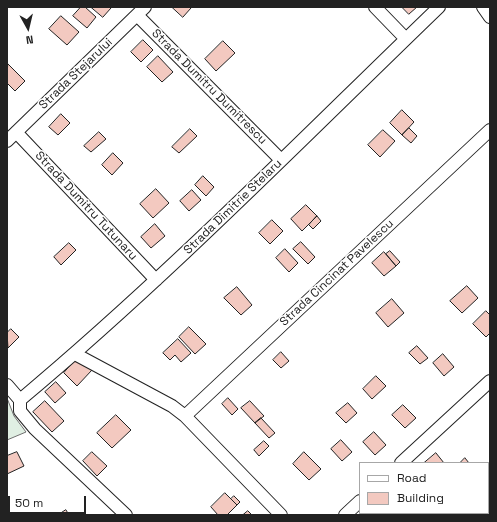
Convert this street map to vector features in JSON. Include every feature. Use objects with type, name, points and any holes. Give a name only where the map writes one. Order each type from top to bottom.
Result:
[{"type":"street","points":[[375,7],[406,39]]},
{"type":"street","name":"Strada Dimitrie Stelaru","points":[[20,400],[75,354],[156,280],[439,7]]},
{"type":"street","points":[[483,7],[490,17]]},
{"type":"street","name":"Strada Stejarului","points":[[7,141],[141,11]]},
{"type":"street","name":"Strada Dumitru Dumitrescu","points":[[141,11],[281,160]]},
{"type":"street","name":"Strada Cincinat Pavelescu","points":[[185,416],[490,130]]},
{"type":"street","name":"Strada Dumitru Tutunaru","points":[[16,132],[156,280]]},
{"type":"street","points":[[75,354],[172,406],[185,416],[281,515]]},
{"type":"street","points":[[402,462],[490,381]]},
{"type":"street","points":[[7,385],[20,400],[20,411],[35,429],[126,515]]},
{"type":"street","points":[[344,515],[359,502]]},
{"type":"green space","points":[[7,398],[14,416],[26,432],[7,440]]},
{"type":"building","points":[[81,7],[85,7],[96,17],[87,28],[73,16]]},
{"type":"building","points":[[91,7],[110,7],[111,8],[103,17]]},
{"type":"building","points":[[172,7],[190,7],[191,8],[183,17]]},
{"type":"building","points":[[402,7],[417,7],[409,14]]},
{"type":"building","points":[[61,16],[79,32],[67,45],[49,29]]},
{"type":"building","points":[[143,40],[153,50],[141,62],[131,52]]},
{"type":"building","points":[[223,41],[235,53],[216,71],[205,59]]},
{"type":"building","points":[[158,56],[173,72],[162,82],[147,67]]},
{"type":"building","points":[[8,64],[25,81],[15,91],[7,83]]},
{"type":"building","points":[[402,110],[414,122],[402,135],[390,123]]},
{"type":"building","points":[[61,114],[70,123],[58,135],[49,127]]},
{"type":"building","points":[[409,128],[417,136],[411,143],[402,135]]},
{"type":"building","points":[[190,129],[197,136],[179,153],[172,147]]},
{"type":"building","points":[[383,130],[395,141],[380,157],[368,145]]},
{"type":"building","points":[[99,132],[106,139],[91,152],[84,146]]},
{"type":"building","points":[[113,153],[123,163],[112,175],[102,165]]},
{"type":"building","points":[[203,176],[214,187],[206,196],[195,185]]},
{"type":"building","points":[[156,189],[169,203],[153,218],[140,204]]},
{"type":"building","points":[[192,190],[201,200],[189,211],[180,201]]},
{"type":"building","points":[[306,205],[317,216],[302,231],[291,219]]},
{"type":"building","points":[[317,216],[321,221],[313,229],[309,225]]},
{"type":"building","points":[[272,220],[283,231],[270,244],[259,233]]},
{"type":"building","points":[[155,224],[165,236],[151,248],[141,237]]},
{"type":"building","points":[[301,242],[315,257],[308,264],[293,249]]},
{"type":"building","points":[[69,243],[76,250],[61,265],[54,257]]},
{"type":"building","points":[[285,249],[298,263],[289,272],[276,258]]},
{"type":"building","points":[[390,251],[400,262],[396,266],[386,254]]},
{"type":"building","points":[[384,252],[396,266],[384,276],[372,263]]},
{"type":"building","points":[[467,286],[478,298],[462,313],[450,301]]},
{"type":"building","points":[[237,287],[252,305],[241,315],[224,298]]},
{"type":"building","points":[[392,299],[404,313],[388,327],[376,313]]},
{"type":"building","points":[[486,311],[490,315],[490,333],[486,337],[473,324]]},
{"type":"building","points":[[189,327],[206,344],[195,354],[179,337]]},
{"type":"building","points":[[11,329],[19,337],[8,348],[7,333]]},
{"type":"building","points":[[178,339],[191,353],[181,362],[175,355],[170,360],[163,353]]},
{"type":"building","points":[[417,346],[428,358],[420,364],[409,353]]},
{"type":"building","points":[[281,352],[289,361],[281,368],[273,360]]},
{"type":"building","points":[[443,354],[454,367],[444,376],[433,363]]},
{"type":"building","points":[[76,359],[84,366],[86,364],[92,370],[77,386],[64,373]]},
{"type":"building","points":[[376,376],[386,386],[372,399],[363,389]]},
{"type":"building","points":[[56,382],[66,393],[55,403],[45,392]]},
{"type":"building","points":[[228,398],[238,409],[232,415],[222,404]]},
{"type":"building","points":[[45,401],[64,421],[52,432],[33,412]]},
{"type":"building","points":[[250,401],[264,416],[255,423],[241,408]]},
{"type":"building","points":[[348,403],[357,413],[346,423],[336,413]]},
{"type":"building","points":[[403,405],[416,418],[405,428],[392,415]]},
{"type":"building","points":[[116,415],[131,430],[112,448],[97,433]]},
{"type":"building","points":[[261,418],[275,433],[269,438],[255,423]]},
{"type":"building","points":[[374,432],[386,445],[375,455],[363,442]]},
{"type":"building","points":[[341,440],[352,452],[342,461],[331,449]]},
{"type":"building","points":[[264,441],[269,446],[259,456],[254,450]]},
{"type":"building","points":[[17,452],[24,466],[7,474],[7,456]]},
{"type":"building","points":[[92,452],[107,466],[97,476],[83,461]]},
{"type":"building","points":[[304,452],[321,469],[309,480],[293,464]]},
{"type":"building","points":[[436,453],[443,462],[425,462]]},
{"type":"building","points":[[465,458],[468,462],[461,462]]},
{"type":"building","points":[[225,493],[237,505],[227,515],[218,515],[211,507]]},
{"type":"building","points":[[234,496],[240,502],[237,505],[231,499]]},
{"type":"building","points":[[66,510],[69,515],[58,515]]},
{"type":"building","points":[[248,511],[252,515],[243,515]]}]
